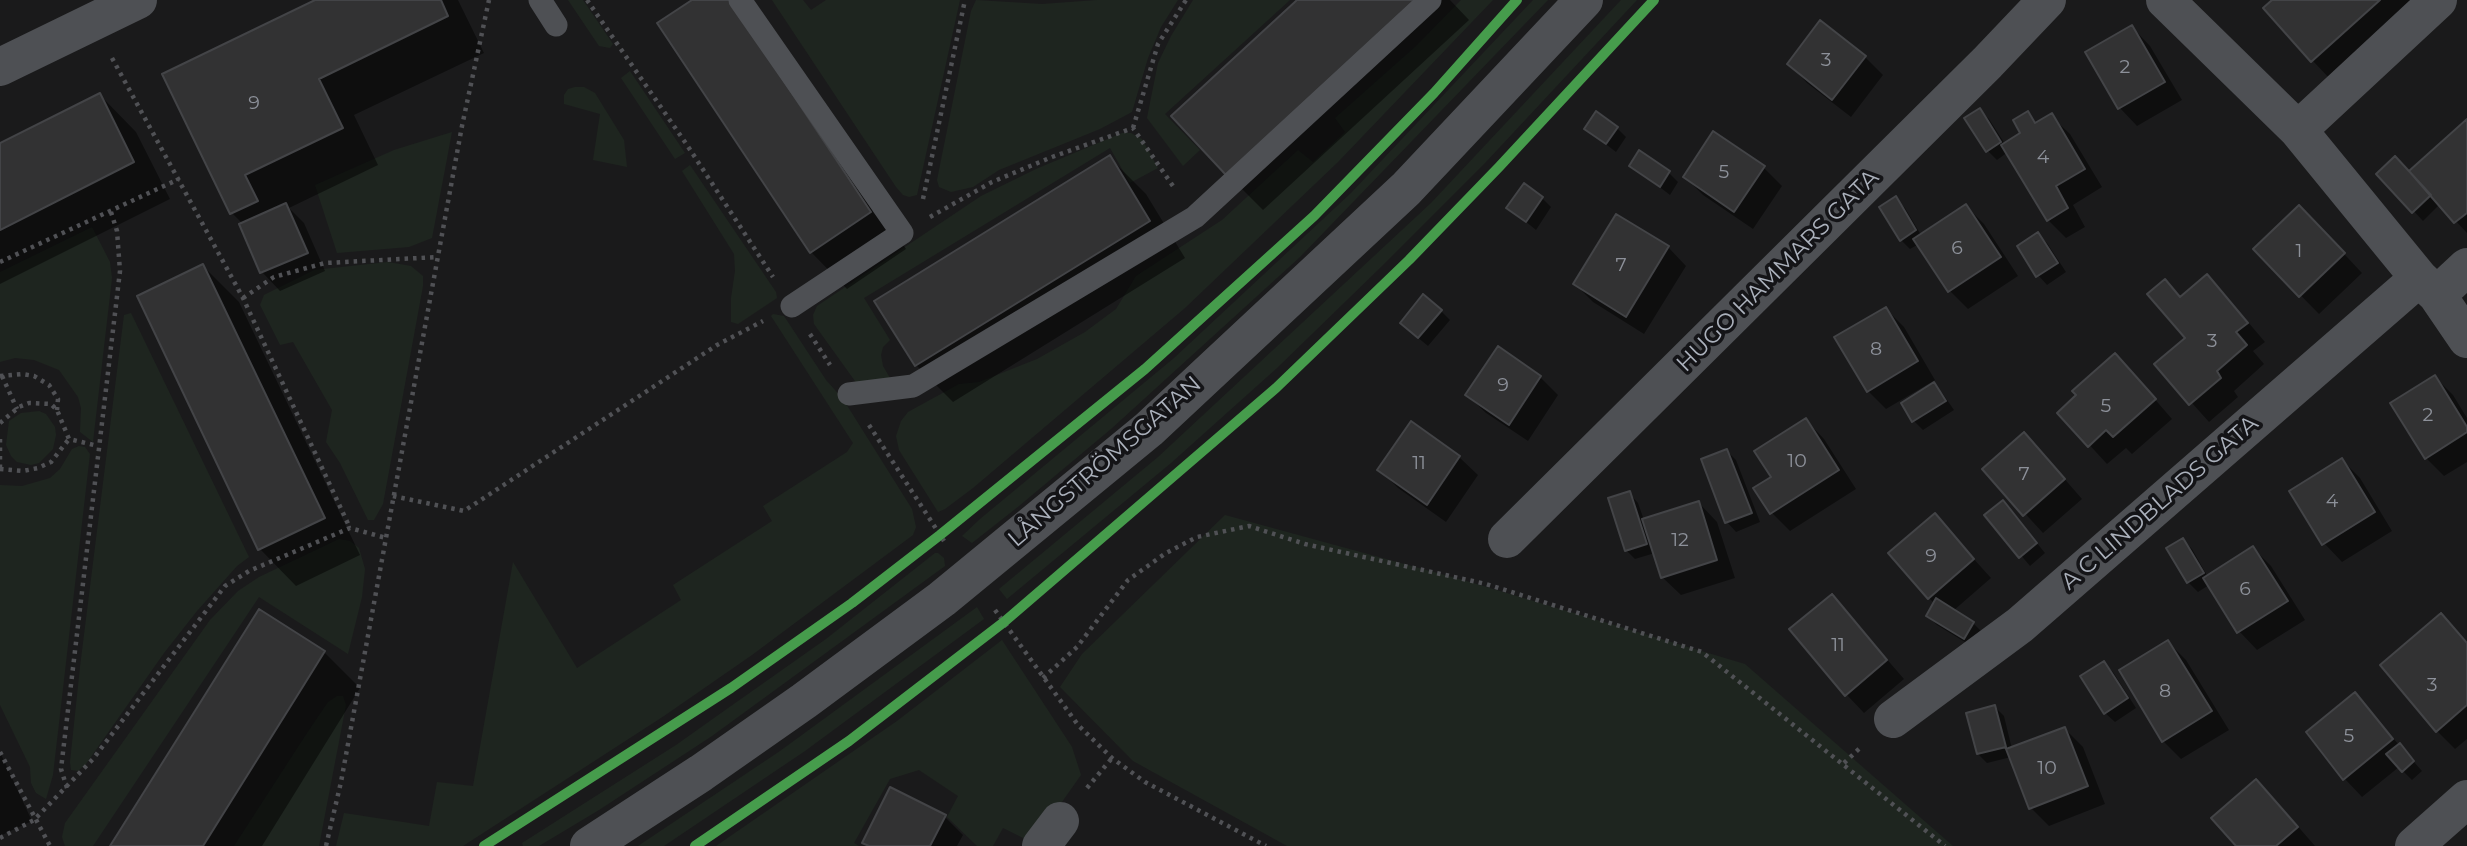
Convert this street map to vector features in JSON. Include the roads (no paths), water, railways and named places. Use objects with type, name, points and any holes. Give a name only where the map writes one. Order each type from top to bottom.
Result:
[{"type":"street","points":[[0,67],[138,0]]},
{"type":"street","name":"HUGO HAMMARS GATA","points":[[1507,539],[1968,83],[2048,0]]},
{"type":"street","points":[[2165,0],[2298,130],[2428,286],[2467,339]]},
{"type":"street","points":[[2298,130],[2438,0]]},
{"type":"street","name":"LÅNGSTRÖMSGATAN","points":[[589,846],[701,773],[804,701],[971,576],[1138,438],[1406,189],[1492,100],[1577,5]]},
{"type":"street","name":"A C LINDBLADS GATA","points":[[1892,719],[2020,625],[2428,286],[2467,267]]},
{"type":"street","points":[[2414,846],[2467,799]]},
{"type":"lane","points":[[540,0],[556,25]]},
{"type":"lane","points":[[740,0],[910,228],[792,306]]},
{"type":"lane","points":[[849,394],[913,386],[1195,217],[1430,0]]}]
